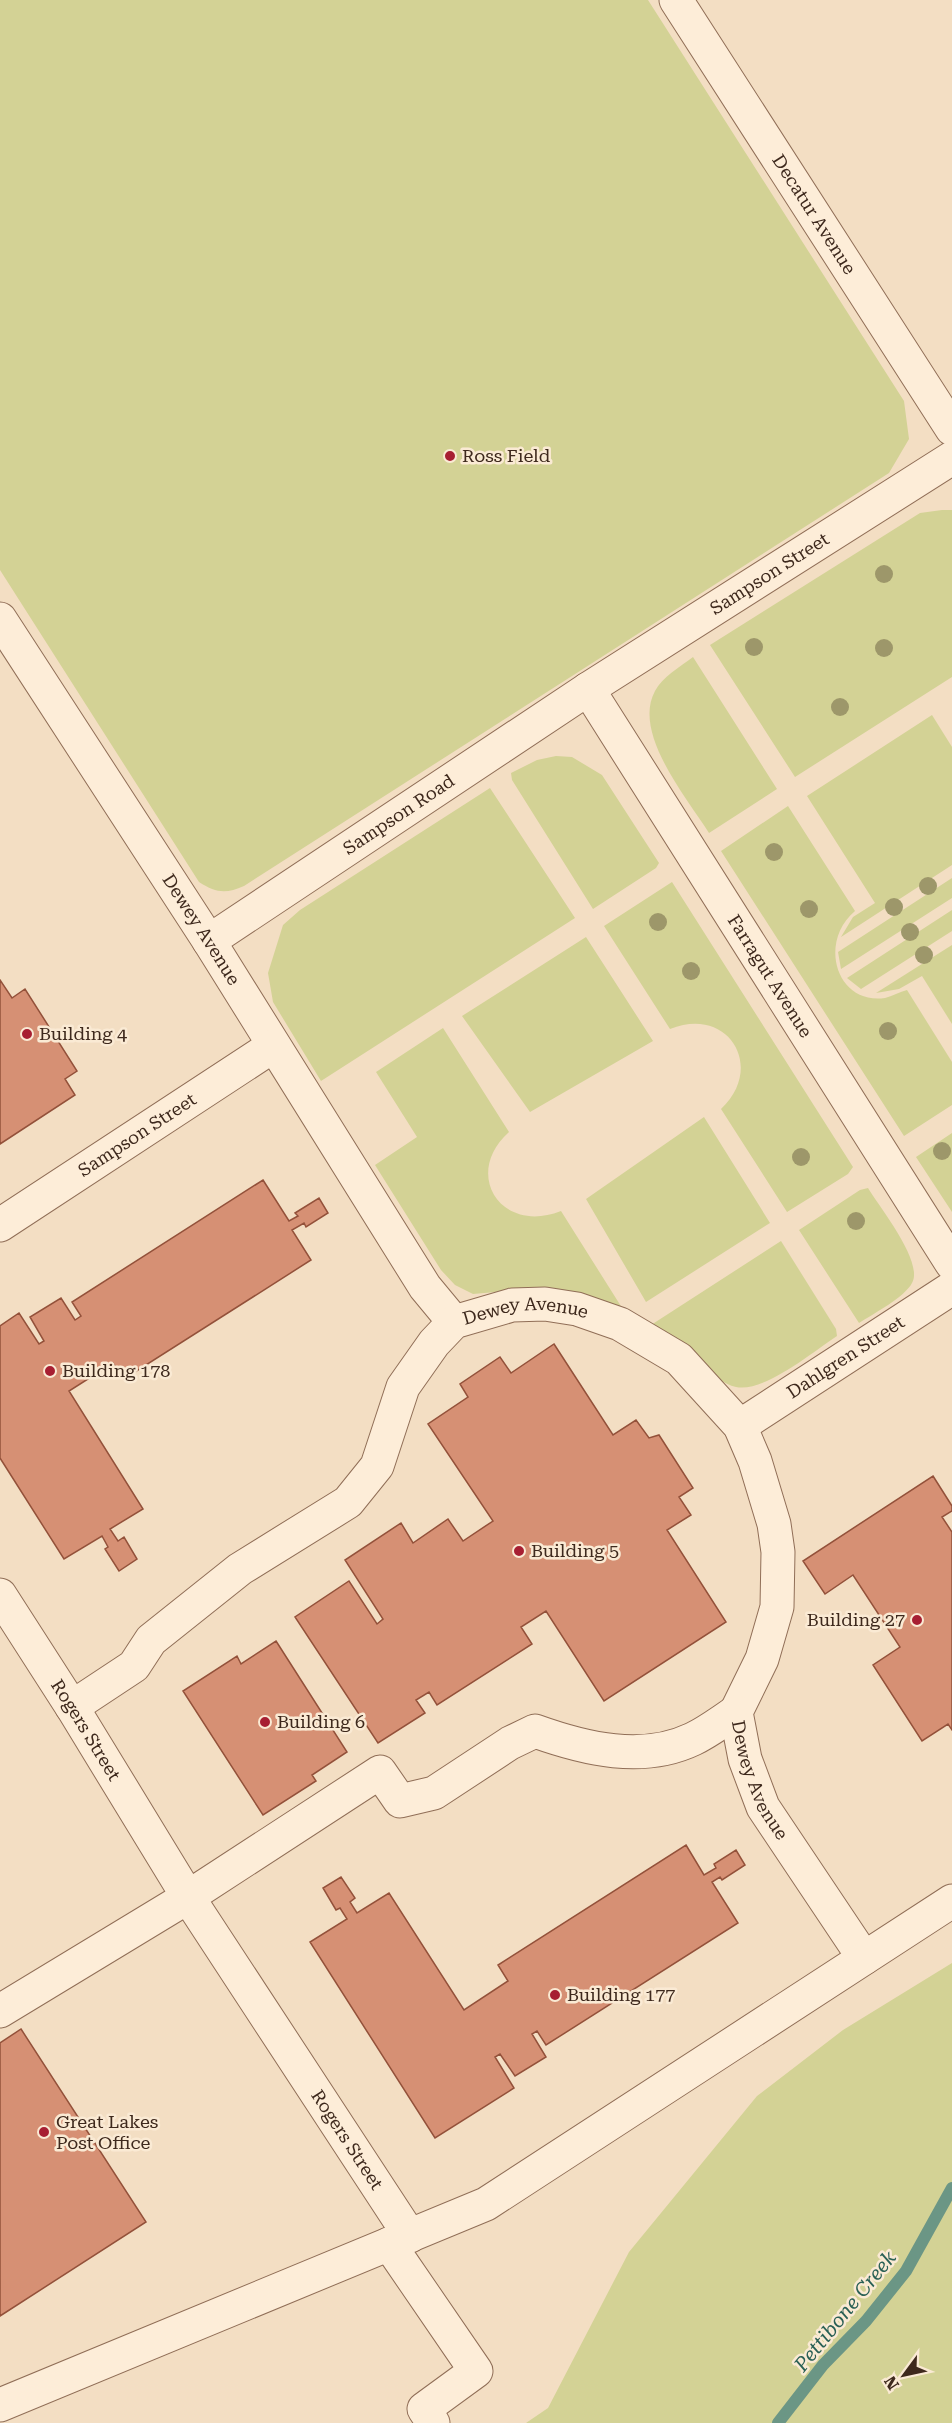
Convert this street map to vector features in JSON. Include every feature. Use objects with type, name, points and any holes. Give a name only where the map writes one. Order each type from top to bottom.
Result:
[{"type":"street","name":"Decatur Avenue","points":[[676,0],[952,429]]},
{"type":"street","name":"Sampson Street","points":[[588,689],[952,458]]},
{"type":"street","name":"Dewey Avenue","points":[[0,619],[209,941],[425,1287],[454,1323],[512,1305],[545,1304],[577,1310],[620,1324],[679,1359],[740,1426],[774,1524],[778,1552],[777,1607],[762,1659],[736,1712],[745,1758],[763,1808],[864,1958]]},
{"type":"street","name":"Sampson Road","points":[[209,941],[588,689]]},
{"type":"street","name":"Farragut Avenue","points":[[588,689],[952,1264]]},
{"type":"street","name":"Sampson Street","points":[[0,1225],[273,1046]]},
{"type":"street","name":"Dahlgren Street","points":[[740,1426],[952,1288]]},
{"type":"street","points":[[72,1707],[134,1666],[151,1640],[240,1569],[348,1502],[377,1466],[403,1388],[434,1343],[454,1323]]},
{"type":"street","name":"Rogers Street","points":[[0,1595],[72,1707],[400,2240],[477,2371],[421,2418]]},
{"type":"street","points":[[0,2011],[188,1897],[380,1772],[400,1801],[434,1793],[510,1743],[535,1731],[571,1744],[616,1751],[657,1750],[692,1739],[736,1712]]},
{"type":"street","points":[[0,2405],[486,2204],[952,1901]]},
{"type":"shaded area","name":"Ross Field","points":[[0,0],[648,0],[904,401],[909,439],[889,473],[244,886],[226,891],[211,888],[199,882],[0,570]]},
{"type":"shaded area","points":[[952,510],[952,677],[795,777],[710,645],[920,513]]},
{"type":"shaded area","points":[[693,657],[777,789],[709,833],[665,765],[651,726],[650,708],[658,686],[672,672]]},
{"type":"shaded area","points":[[932,715],[952,747],[952,865],[841,937],[853,917],[875,903],[807,796]]},
{"type":"shaded area","points":[[556,756],[572,757],[602,775],[659,863],[656,868],[593,909],[512,780],[511,773],[537,760]]},
{"type":"shaded area","points":[[490,788],[575,918],[321,1081],[273,1002],[268,973],[283,925],[300,910]]},
{"type":"shaded area","points":[[788,806],[855,911],[844,924],[837,939],[835,954],[844,982],[854,992],[868,998],[885,998],[907,990],[952,1062],[952,1105],[904,1136],[721,851]]},
{"type":"shaded area","points":[[952,878],[952,898],[841,969],[838,952]]},
{"type":"shaded area","points":[[672,882],[853,1167],[848,1174],[787,1212],[721,1109],[734,1093],[740,1075],[740,1059],[734,1044],[723,1033],[709,1025],[691,1024],[670,1029],[604,926]]},
{"type":"shaded area","points":[[952,910],[952,931],[861,989],[847,978]]},
{"type":"shaded area","points":[[586,937],[653,1041],[530,1112],[462,1016]]},
{"type":"shaded area","points":[[952,945],[952,1024],[922,976],[899,989],[876,993]]},
{"type":"shaded area","points":[[443,1028],[509,1132],[495,1148],[489,1165],[489,1182],[495,1196],[506,1208],[521,1215],[540,1216],[561,1211],[624,1311],[528,1289],[473,1294],[455,1285],[441,1270],[375,1165],[417,1137],[376,1072]]},
{"type":"shaded area","points":[[704,1117],[770,1223],[646,1302],[586,1199]]},
{"type":"shaded area","points":[[952,1133],[952,1212],[916,1157]]},
{"type":"shaded area","points":[[868,1188],[907,1249],[914,1274],[912,1283],[903,1294],[859,1323],[799,1230],[860,1190]]},
{"type":"shaded area","points":[[781,1241],[836,1329],[837,1336],[788,1369],[760,1384],[736,1387],[704,1369],[651,1325]]},
{"type":"shaded area","points":[[952,1963],[952,2423],[526,2423],[548,2408],[629,2252],[757,2096],[843,2030]]},
{"type":"building","name":"Building 4","points":[[0,980],[12,998],[25,989],[77,1071],[65,1079],[75,1095],[0,1144]]},
{"type":"building","name":"Building 178","points":[[263,1180],[289,1221],[298,1216],[295,1213],[319,1198],[328,1213],[306,1227],[304,1223],[292,1230],[311,1260],[124,1379],[113,1363],[69,1391],[143,1509],[110,1529],[118,1541],[124,1537],[137,1559],[119,1571],[105,1549],[108,1547],[102,1536],[64,1559],[0,1458],[0,1326],[19,1313],[39,1344],[44,1341],[30,1317],[61,1298],[75,1320],[81,1316],[72,1302]]},
{"type":"building","name":"Building 5","points":[[554,1344],[613,1435],[636,1420],[649,1438],[659,1435],[693,1488],[679,1497],[691,1515],[667,1530],[726,1622],[604,1701],[546,1611],[521,1627],[532,1644],[437,1705],[429,1692],[416,1700],[425,1713],[378,1743],[295,1617],[349,1581],[377,1624],[383,1619],[345,1560],[401,1523],[413,1543],[448,1519],[463,1541],[493,1521],[428,1424],[468,1397],[460,1384],[500,1357],[511,1373]]},
{"type":"building","name":"Building 27","points":[[933,1476],[952,1506],[952,1511],[942,1517],[952,1532],[952,1730],[948,1724],[922,1741],[873,1665],[900,1647],[853,1575],[825,1594],[803,1561]]},
{"type":"building","name":"Building 6","points":[[276,1641],[347,1752],[312,1775],[316,1781],[263,1815],[183,1691],[237,1656],[241,1664]]},
{"type":"building","name":"Building 177","points":[[686,1845],[704,1875],[716,1868],[714,1864],[736,1850],[745,1865],[722,1880],[720,1877],[712,1882],[738,1923],[546,2045],[537,2031],[532,2034],[546,2057],[515,2076],[500,2054],[495,2057],[514,2088],[435,2138],[310,1942],[347,1919],[340,1908],[336,1910],[323,1888],[341,1877],[355,1898],[350,1902],[357,1913],[389,1893],[464,2010],[508,1981],[498,1965]]},
{"type":"building","name":"Great Lakes Post Office","points":[[21,2029],[146,2222],[0,2316],[0,2043]]},
{"type":"waterway","name":"Pettibone Creek","points":[[778,2423],[823,2365],[866,2321],[906,2271],[952,2188]]},
{"type":"place","name":"Ross Field","points":[[450,456]]},
{"type":"place","name":"Building 4","points":[[27,1034]]},
{"type":"place","name":"Building 178","points":[[50,1371]]},
{"type":"place","name":"Building 5","points":[[519,1551]]},
{"type":"place","name":"Building 27","points":[[917,1620]]},
{"type":"place","name":"Building 6","points":[[265,1722]]},
{"type":"place","name":"Building 177","points":[[555,1995]]},
{"type":"place","name":"Great Lakes Post Office","points":[[44,2132]]}]
